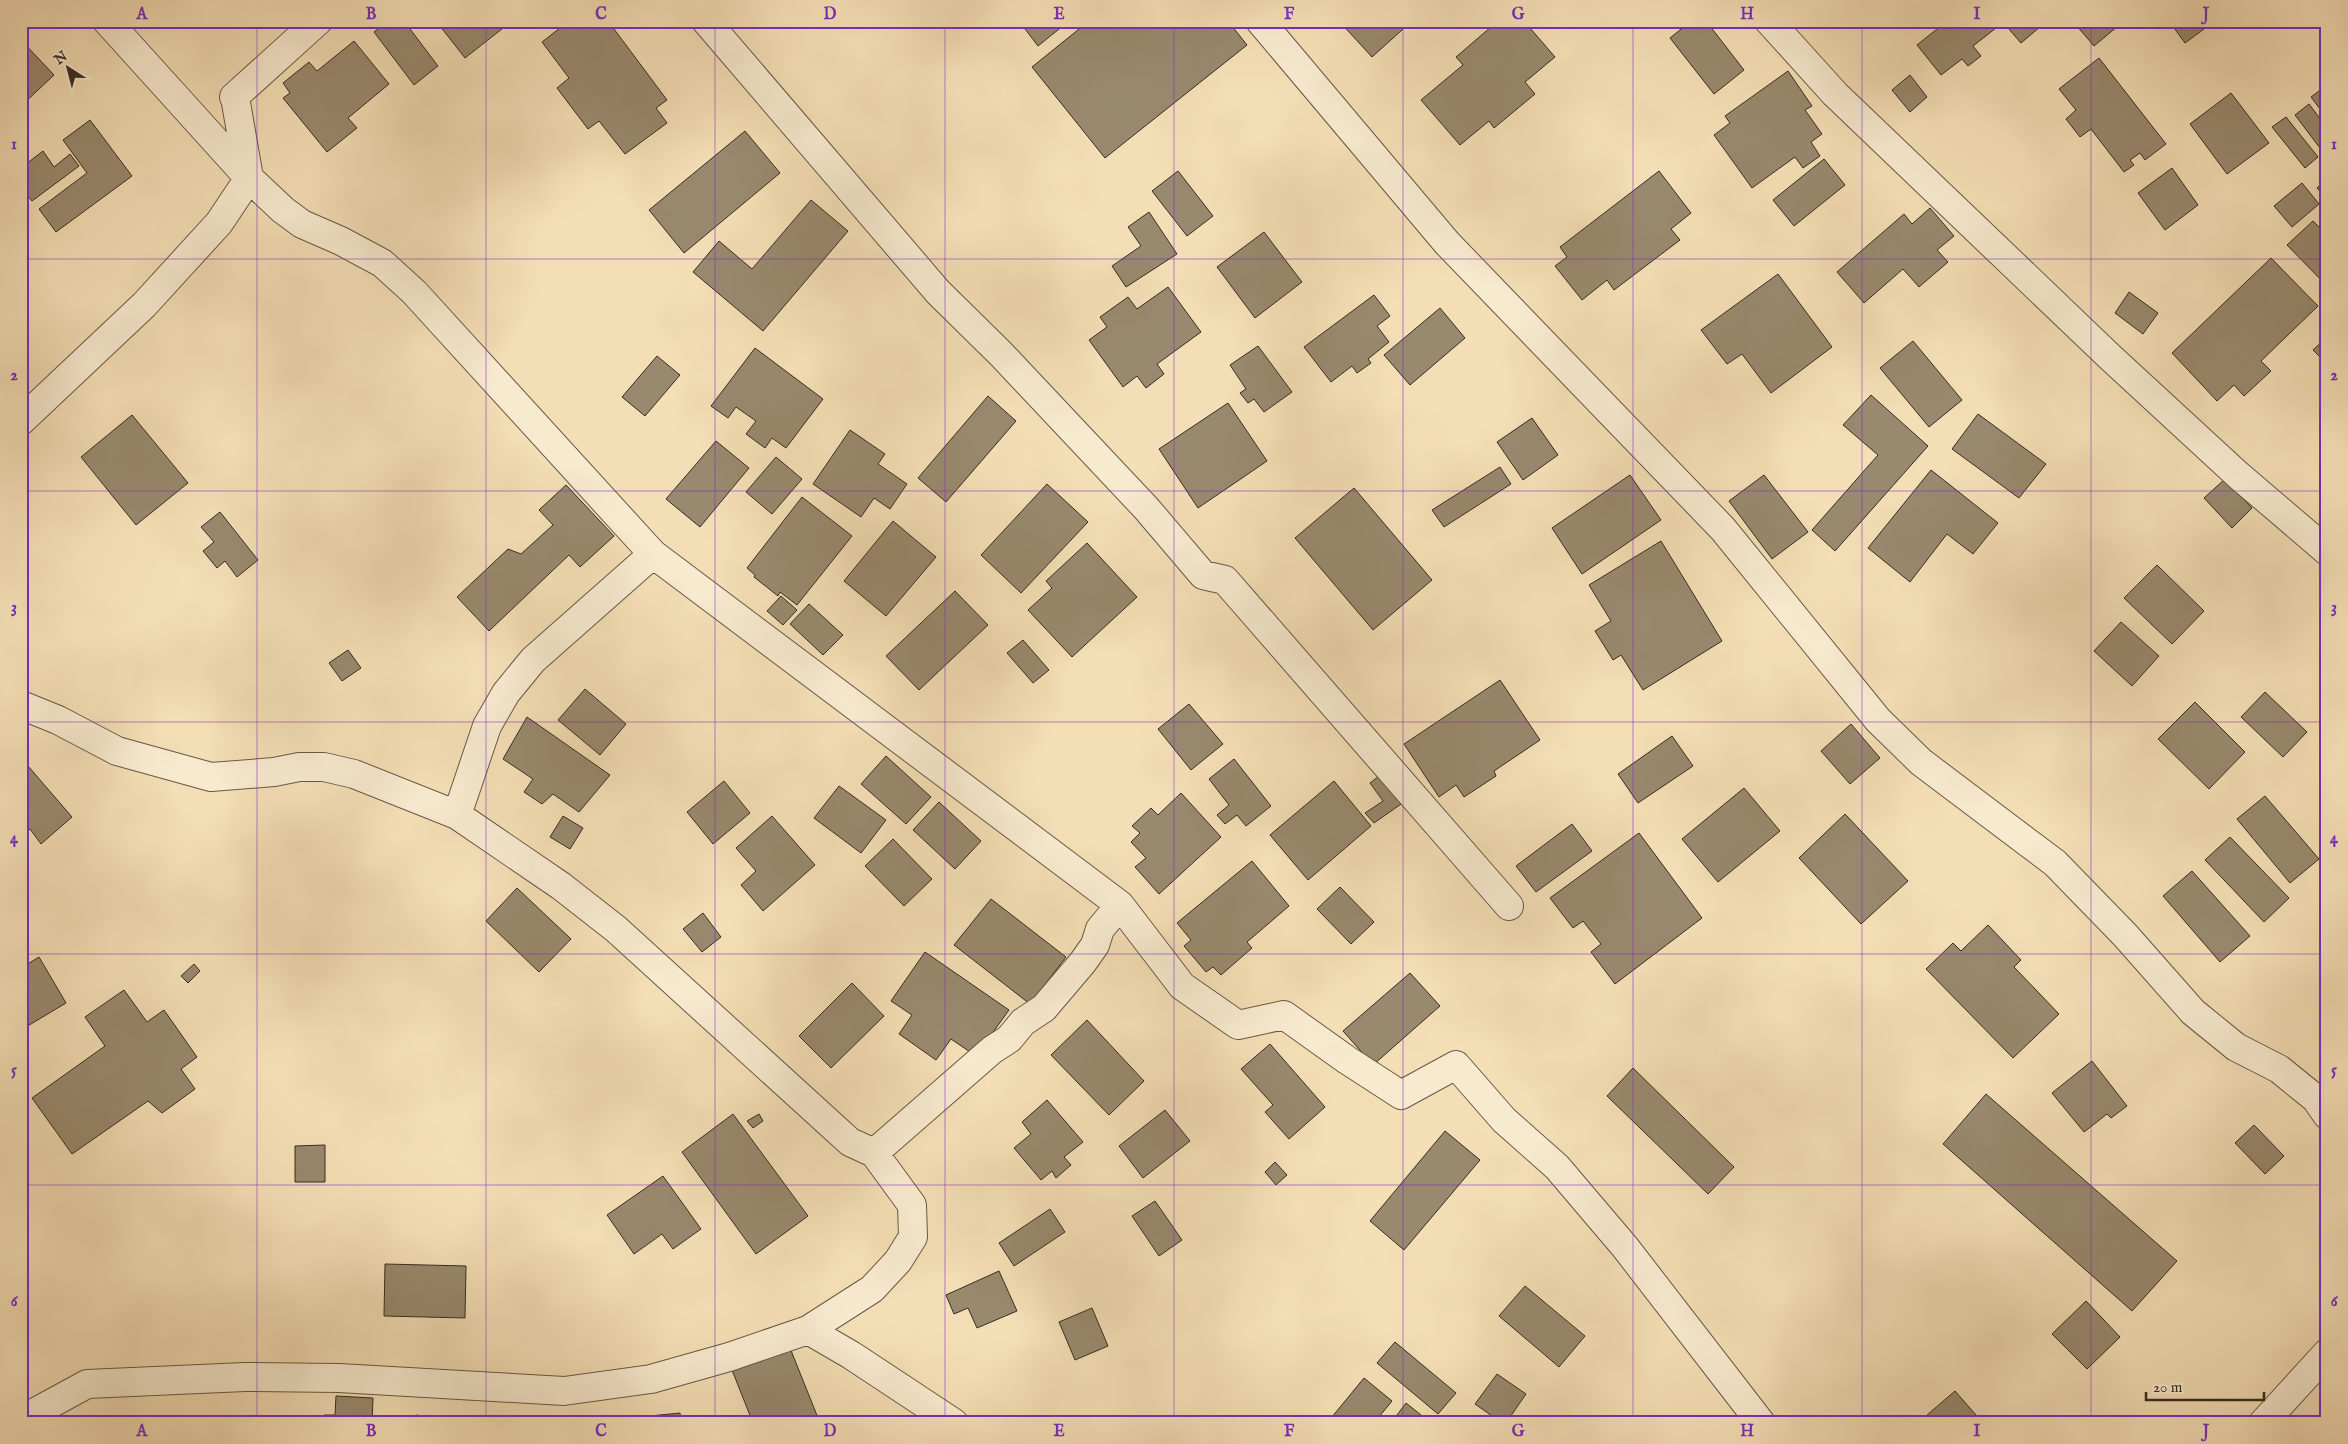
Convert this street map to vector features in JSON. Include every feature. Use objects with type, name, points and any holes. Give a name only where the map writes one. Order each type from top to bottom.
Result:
[{"type":"street","points":[[107,21],[249,178],[302,224],[341,241],[382,263],[414,292],[652,554],[1120,905],[1182,986],[1238,1025],[1284,1015],[1346,1060],[1401,1096],[1456,1065],[1504,1120],[1556,1167],[1625,1246],[1761,1423]]},
{"type":"street","points":[[21,421],[144,304],[219,223],[249,178],[234,97],[318,21]]},
{"type":"street","points":[[1260,21],[1447,243],[1723,529],[1878,720],[1921,762],[2055,863],[2126,936],[2193,1012],[2236,1047],[2279,1069],[2316,1099],[2327,1115]]},
{"type":"street","points":[[1769,21],[1835,94],[2110,357],[2238,475],[2327,552]]},
{"type":"street","points":[[719,25],[938,292],[1001,354],[1146,508],[1203,575],[1225,580],[1509,906]]},
{"type":"street","points":[[457,815],[487,726],[506,693],[533,660],[652,554]]},
{"type":"street","points":[[21,704],[58,720],[117,752],[211,776],[274,772],[299,767],[324,767],[354,774],[457,815],[562,886],[616,929],[850,1142],[874,1153],[912,1205],[913,1238],[898,1261],[872,1288],[808,1330],[729,1357],[652,1379],[564,1391],[339,1378],[245,1377],[87,1384],[21,1420]]},
{"type":"street","points":[[874,1153],[992,1050],[1009,1039],[1023,1022],[1044,1008],[1084,962],[1095,945],[1100,929],[1120,905]]},
{"type":"street","points":[[808,1330],[851,1354],[954,1423]]},
{"type":"street","points":[[2262,1423],[2327,1353]]},
{"type":"building","points":[[388,21],[404,21],[438,66],[414,85],[374,32]]},
{"type":"building","points":[[436,21],[512,21],[465,58]]},
{"type":"building","points":[[569,21],[608,21],[667,100],[656,108],[667,123],[625,154],[599,121],[588,129],[557,88],[569,78],[542,42]]},
{"type":"building","points":[[1019,21],[1069,21],[1038,46]]},
{"type":"building","points":[[1089,21],[1228,21],[1247,45],[1105,158],[1032,67]]},
{"type":"building","points":[[1339,21],[1412,21],[1372,57]]},
{"type":"building","points":[[1498,21],[1524,21],[1555,57],[1525,82],[1535,94],[1494,128],[1489,121],[1460,145],[1421,100],[1463,65],[1456,57]]},
{"type":"building","points":[[1691,21],[1706,21],[1744,70],[1714,94],[1670,38]]},
{"type":"building","points":[[1947,21],[1990,21],[1996,28],[1973,46],[1981,56],[1968,66],[1962,59],[1941,75],[1917,45]]},
{"type":"building","points":[[2002,21],[2047,21],[2021,43]]},
{"type":"building","points":[[2080,21],[2124,21],[2094,46],[2076,25]]},
{"type":"building","points":[[2169,21],[2199,21],[2204,29],[2185,43]]},
{"type":"building","points":[[21,40],[54,75],[21,106]]},
{"type":"building","points":[[354,41],[389,84],[348,118],[357,128],[327,152],[283,98],[290,93],[283,83],[309,62],[317,71]]},
{"type":"building","points":[[2099,58],[2166,144],[2145,160],[2140,153],[2130,160],[2134,165],[2124,172],[2091,129],[2080,137],[2066,119],[2076,110],[2059,89]]},
{"type":"building","points":[[1788,71],[1812,106],[1805,110],[1822,134],[1811,142],[1820,156],[1803,168],[1795,157],[1752,188],[1714,135],[1730,123],[1725,116]]},
{"type":"building","points":[[1910,75],[1927,97],[1910,112],[1892,90]]},
{"type":"building","points":[[2327,85],[2327,118],[2311,97]]},
{"type":"building","points":[[2231,93],[2269,143],[2227,174],[2190,124]]},
{"type":"building","points":[[2309,104],[2327,128],[2327,149],[2323,152],[2295,115]]},
{"type":"building","points":[[2286,117],[2318,157],[2305,168],[2272,127]]},
{"type":"building","points":[[90,120],[132,176],[56,232],[39,209],[87,173],[63,140]]},
{"type":"building","points":[[745,131],[780,173],[684,253],[649,210]]},
{"type":"building","points":[[43,151],[54,167],[70,154],[79,166],[32,201],[21,187],[21,168]]},
{"type":"building","points":[[1824,159],[1845,185],[1794,226],[1773,200]]},
{"type":"building","points":[[2172,168],[2198,205],[2165,230],[2138,193]]},
{"type":"building","points":[[1178,171],[1213,216],[1187,236],[1152,191]]},
{"type":"building","points":[[1659,171],[1691,213],[1671,229],[1680,240],[1614,290],[1607,280],[1582,300],[1555,266],[1567,257],[1560,247]]},
{"type":"building","points":[[2327,179],[2327,200],[2317,188]]},
{"type":"building","points":[[2302,183],[2319,204],[2292,227],[2274,206]]},
{"type":"building","points":[[811,200],[848,231],[763,331],[693,272],[719,241],[752,269]]},
{"type":"building","points":[[1930,208],[1954,236],[1937,250],[1948,262],[1919,287],[1903,269],[1864,303],[1837,272],[1904,214],[1912,224]]},
{"type":"building","points":[[1149,212],[1177,254],[1126,287],[1112,266],[1141,246],[1128,227]]},
{"type":"building","points":[[2313,221],[2327,235],[2327,286],[2287,245]]},
{"type":"building","points":[[1264,232],[1302,282],[1255,318],[1217,267]]},
{"type":"building","points":[[2271,258],[2318,306],[2261,361],[2271,371],[2244,396],[2234,385],[2217,401],[2172,353]]},
{"type":"building","points":[[1778,274],[1832,347],[1771,393],[1742,354],[1727,364],[1701,330]]},
{"type":"building","points":[[1168,287],[1201,332],[1157,364],[1164,374],[1146,388],[1137,376],[1123,387],[1089,340],[1107,327],[1100,317],[1128,297],[1137,309]]},
{"type":"building","points":[[2129,292],[2158,313],[2143,334],[2115,313]]},
{"type":"building","points":[[1374,295],[1390,316],[1377,326],[1389,342],[1368,359],[1371,363],[1357,373],[1352,366],[1331,382],[1304,347]]},
{"type":"building","points":[[1440,308],[1465,338],[1410,385],[1384,355]]},
{"type":"building","points":[[2327,337],[2327,364],[2313,350]]},
{"type":"building","points":[[1913,341],[1962,400],[1929,427],[1880,368]]},
{"type":"building","points":[[1258,346],[1292,392],[1264,412],[1254,399],[1248,403],[1240,393],[1246,389],[1230,365]]},
{"type":"building","points":[[755,348],[823,399],[786,448],[772,438],[765,448],[746,434],[756,421],[736,407],[728,418],[711,406]]},
{"type":"building","points":[[657,356],[680,375],[645,416],[622,397]]},
{"type":"building","points":[[1871,395],[1928,446],[1835,551],[1812,530],[1878,455],[1843,425]]},
{"type":"building","points":[[988,396],[1016,421],[946,502],[918,478]]},
{"type":"building","points":[[1228,403],[1267,461],[1198,508],[1159,449]]},
{"type":"building","points":[[1978,414],[2046,464],[2019,498],[1952,449]]},
{"type":"building","points":[[132,415],[188,483],[136,525],[81,457]]},
{"type":"building","points":[[1532,418],[1558,455],[1523,480],[1497,442]]},
{"type":"building","points":[[850,430],[885,454],[878,464],[907,484],[890,509],[874,498],[861,517],[813,484]]},
{"type":"building","points":[[716,441],[749,468],[700,527],[666,499]]},
{"type":"building","points":[[776,457],[802,479],[772,514],[746,492]]},
{"type":"building","points":[[1500,467],[1511,484],[1444,527],[1432,510]]},
{"type":"building","points":[[1931,470],[1998,523],[1973,554],[1947,534],[1910,582],[1868,548]]},
{"type":"building","points":[[1630,475],[1661,520],[1582,574],[1552,528]]},
{"type":"building","points":[[1764,475],[1808,532],[1772,559],[1729,501]]},
{"type":"building","points":[[2225,479],[2252,508],[2232,528],[2204,498]]},
{"type":"building","points":[[1047,484],[1088,522],[1021,593],[981,555]]},
{"type":"building","points":[[566,485],[614,536],[580,567],[569,555],[489,631],[457,597],[508,549],[521,554],[553,525],[539,510]]},
{"type":"building","points":[[1354,488],[1432,580],[1373,630],[1295,538]]},
{"type":"building","points":[[802,497],[852,536],[797,605],[780,592],[778,596],[754,577],[755,575],[747,568]]},
{"type":"building","points":[[220,512],[258,560],[237,577],[225,561],[217,568],[203,551],[214,542],[201,527]]},
{"type":"building","points":[[893,521],[936,557],[886,616],[844,581]]},
{"type":"building","points":[[1661,541],[1722,641],[1643,690],[1621,655],[1613,660],[1595,631],[1611,621],[1589,585]]},
{"type":"building","points":[[1087,543],[1137,597],[1072,657],[1028,610],[1052,588],[1046,581]]},
{"type":"building","points":[[2157,565],[2204,611],[2172,644],[2124,598]]},
{"type":"building","points":[[955,591],[988,625],[919,690],[886,656]]},
{"type":"building","points":[[781,596],[797,610],[783,625],[767,611]]},
{"type":"building","points":[[809,604],[843,635],[823,655],[790,624]]},
{"type":"building","points":[[2121,622],[2159,656],[2132,686],[2094,651]]},
{"type":"building","points":[[1023,640],[1049,670],[1033,683],[1007,653]]},
{"type":"building","points":[[348,650],[361,668],[342,681],[329,663]]},
{"type":"building","points":[[1500,680],[1540,740],[1494,771],[1496,776],[1464,797],[1456,785],[1439,797],[1404,744]]},
{"type":"building","points":[[585,689],[626,724],[600,755],[558,720]]},
{"type":"building","points":[[2265,692],[2307,732],[2283,757],[2241,717]]},
{"type":"building","points":[[2195,702],[2245,752],[2209,789],[2158,739]]},
{"type":"building","points":[[1189,704],[1223,744],[1191,770],[1158,729]]},
{"type":"building","points":[[527,717],[610,775],[579,812],[553,794],[542,804],[524,792],[533,779],[503,759]]},
{"type":"building","points":[[1851,724],[1880,758],[1850,784],[1821,751]]},
{"type":"building","points":[[1672,736],[1693,766],[1638,803],[1618,774]]},
{"type":"building","points":[[886,756],[931,797],[906,824],[861,784]]},
{"type":"building","points":[[1234,759],[1271,806],[1246,826],[1237,815],[1225,824],[1217,815],[1229,805],[1209,779]]},
{"type":"building","points":[[28,766],[72,817],[41,844],[30,829],[21,837],[21,771]]},
{"type":"building","points":[[1383,773],[1404,802],[1374,823],[1365,813],[1383,801],[1370,783]]},
{"type":"building","points":[[724,781],[750,813],[713,844],[687,812]]},
{"type":"building","points":[[1334,781],[1371,826],[1308,880],[1270,835]]},
{"type":"building","points":[[839,786],[886,820],[861,853],[814,818]]},
{"type":"building","points":[[1744,788],[1780,831],[1718,882],[1682,839]]},
{"type":"building","points":[[1181,793],[1221,837],[1159,894],[1135,867],[1146,858],[1131,842],[1140,833],[1132,826],[1151,808],[1158,815]]},
{"type":"building","points":[[2265,796],[2319,859],[2290,883],[2237,819]]},
{"type":"building","points":[[939,802],[981,841],[955,869],[913,830]]},
{"type":"building","points":[[1845,814],[1908,881],[1861,924],[1799,858]]},
{"type":"building","points":[[563,816],[583,828],[570,849],[550,837]]},
{"type":"building","points":[[772,816],[815,865],[763,911],[741,885],[756,871],[736,848]]},
{"type":"building","points":[[1572,824],[1592,851],[1536,892],[1516,866]]},
{"type":"building","points":[[1639,833],[1702,918],[1615,984],[1591,952],[1601,944],[1583,921],[1573,928],[1550,898]]},
{"type":"building","points":[[2230,837],[2289,898],[2264,922],[2205,860]]},
{"type":"building","points":[[893,839],[932,879],[904,906],[865,866]]},
{"type":"building","points":[[1252,861],[1289,906],[1247,942],[1252,948],[1221,975],[1213,967],[1206,972],[1184,946],[1191,940],[1177,923]]},
{"type":"building","points":[[2192,871],[2250,936],[2220,962],[2163,896]]},
{"type":"building","points":[[1340,887],[1374,922],[1351,944],[1317,909]]},
{"type":"building","points":[[517,888],[571,939],[539,972],[486,921]]},
{"type":"building","points":[[991,899],[1066,957],[1030,1004],[954,945]]},
{"type":"building","points":[[703,913],[721,937],[702,952],[683,929]]},
{"type":"building","points":[[1988,925],[2021,960],[2014,967],[2059,1014],[2013,1058],[1926,969],[1953,943],[1961,951]]},
{"type":"building","points":[[925,952],[1009,1010],[976,1056],[951,1039],[936,1060],[899,1034],[912,1015],[891,1001]]},
{"type":"building","points":[[39,957],[66,1003],[21,1030],[21,968]]},
{"type":"building","points":[[194,964],[200,971],[188,983],[181,976]]},
{"type":"building","points":[[1410,973],[1440,1006],[1373,1065],[1343,1031]]},
{"type":"building","points":[[852,983],[884,1016],[831,1068],[799,1036]]},
{"type":"building","points":[[124,990],[147,1022],[164,1010],[197,1057],[181,1069],[195,1089],[162,1113],[148,1101],[72,1154],[32,1098],[105,1046],[85,1017]]},
{"type":"building","points":[[1087,1020],[1144,1081],[1109,1115],[1051,1055]]},
{"type":"building","points":[[1270,1044],[1325,1107],[1289,1139],[1265,1112],[1273,1105],[1241,1069]]},
{"type":"building","points":[[2092,1061],[2127,1106],[2111,1118],[2107,1114],[2084,1132],[2052,1093]]},
{"type":"building","points":[[1633,1068],[1734,1167],[1708,1194],[1607,1096]]},
{"type":"building","points":[[1986,1094],[2177,1261],[2132,1311],[1943,1144]]},
{"type":"building","points":[[1047,1100],[1083,1142],[1064,1157],[1071,1165],[1056,1178],[1052,1171],[1041,1180],[1014,1148],[1031,1134],[1022,1122]]},
{"type":"building","points":[[1165,1110],[1190,1141],[1143,1178],[1119,1146]]},
{"type":"building","points":[[733,1114],[808,1216],[756,1254],[682,1152]]},
{"type":"building","points":[[759,1114],[763,1121],[753,1128],[747,1121]]},
{"type":"building","points":[[2254,1125],[2284,1156],[2265,1174],[2235,1143]]},
{"type":"building","points":[[1445,1131],[1480,1160],[1404,1250],[1370,1221]]},
{"type":"building","points":[[325,1145],[325,1182],[295,1182],[295,1146]]},
{"type":"building","points":[[1275,1162],[1287,1175],[1276,1185],[1265,1172]]},
{"type":"building","points":[[663,1176],[701,1229],[673,1249],[662,1234],[634,1254],[607,1215]]},
{"type":"building","points":[[1155,1201],[1182,1240],[1159,1256],[1132,1216]]},
{"type":"building","points":[[1050,1209],[1065,1232],[1014,1266],[999,1243]]},
{"type":"building","points":[[385,1264],[466,1266],[465,1318],[384,1316]]},
{"type":"building","points":[[999,1271],[1017,1311],[977,1328],[968,1308],[954,1314],[946,1295]]},
{"type":"building","points":[[1525,1286],[1585,1336],[1559,1367],[1499,1316]]},
{"type":"building","points":[[2086,1301],[2120,1337],[2087,1369],[2052,1334]]},
{"type":"building","points":[[1092,1308],[1108,1346],[1075,1360],[1059,1322]]},
{"type":"building","points":[[1395,1342],[1456,1393],[1438,1414],[1377,1363]]},
{"type":"building","points":[[790,1348],[820,1423],[753,1423],[732,1370]]},
{"type":"building","points":[[1497,1374],[1526,1394],[1506,1423],[1502,1423],[1475,1404]]},
{"type":"building","points":[[1364,1378],[1392,1401],[1374,1423],[1327,1423]]},
{"type":"building","points":[[1955,1391],[1983,1423],[1933,1423],[1927,1415]]},
{"type":"building","points":[[336,1396],[373,1398],[372,1423],[324,1423],[324,1415],[335,1415]]},
{"type":"building","points":[[1406,1403],[1431,1423],[1391,1423]]},
{"type":"building","points":[[680,1413],[681,1423],[629,1423],[629,1418]]},
{"type":"building","points":[[416,1415],[448,1420],[448,1423],[415,1423]]},
{"type":"building","points":[[509,1416],[583,1423],[509,1423]]}]
